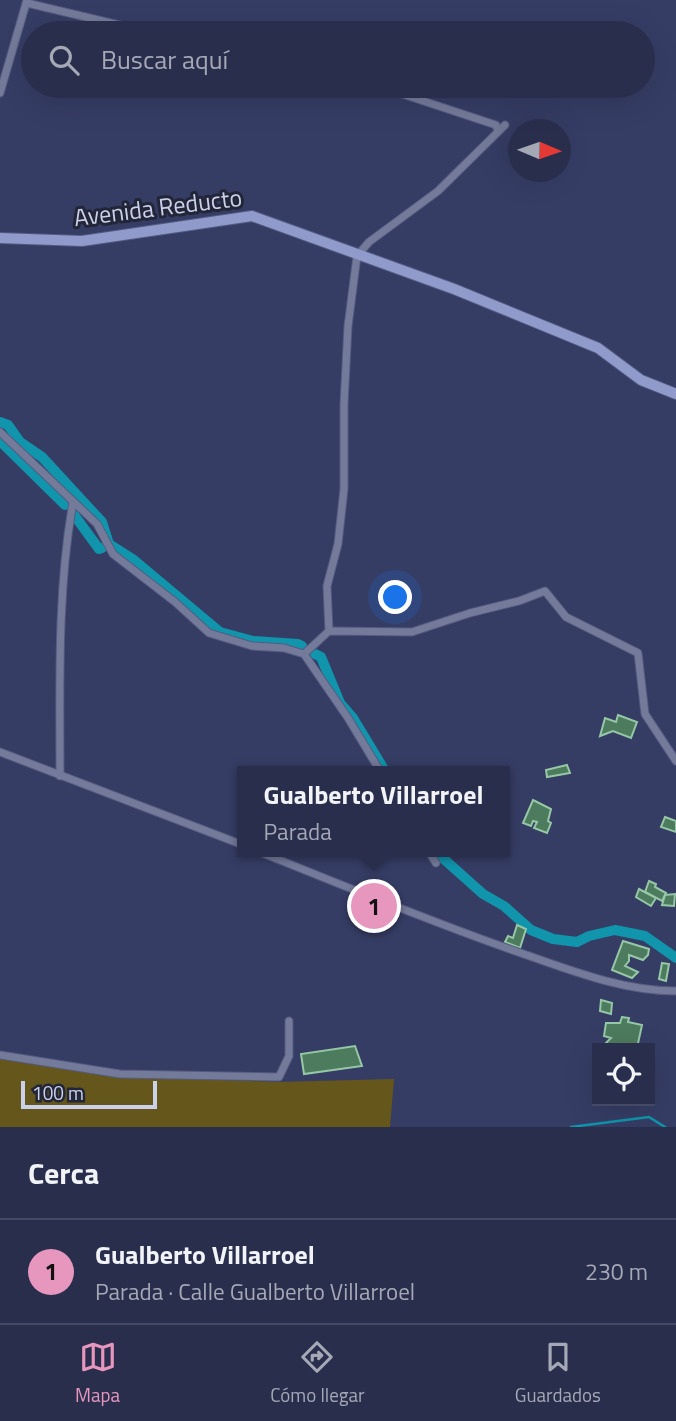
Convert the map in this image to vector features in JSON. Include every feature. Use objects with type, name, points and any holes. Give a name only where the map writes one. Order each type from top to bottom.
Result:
[{"type":"main road","name":"Avenida Reducto","points":[[0,238],[82,241],[251,216],[356,256],[454,289],[598,348],[641,380],[676,394]]},
{"type":"street","points":[[21,21],[27,1],[106,21]]},
{"type":"street","points":[[0,93],[21,21]]},
{"type":"street","points":[[414,98],[496,125],[498,131]]},
{"type":"street","points":[[329,631],[327,586],[338,544],[344,489],[348,326],[356,256],[369,242],[439,191],[505,125]]},
{"type":"street","points":[[0,432],[97,524],[114,554],[209,633],[228,641],[284,648],[304,654],[377,766]]},
{"type":"street","points":[[60,776],[60,631],[66,544],[73,502]]},
{"type":"street","points":[[304,654],[329,631],[412,632],[545,591],[566,617],[638,653],[645,714],[676,761]]},
{"type":"street","points":[[0,752],[237,843]]},
{"type":"street","points":[[272,857],[422,918],[549,963],[617,984],[676,991]]},
{"type":"street","points":[[432,857],[436,863]]},
{"type":"street","points":[[0,1055],[120,1074],[279,1077],[289,1056],[289,1021]]},
{"type":"shaded area","points":[[0,1058],[120,1076],[279,1082],[394,1079],[390,1127],[0,1127]]},
{"type":"building","points":[[618,715],[637,722],[631,738],[613,731],[600,736],[605,718],[616,722]]},
{"type":"building","points":[[567,765],[570,773],[547,777],[546,770]]},
{"type":"building","points":[[533,800],[551,809],[548,821],[551,823],[547,833],[534,828],[537,822],[533,821],[531,826],[523,823]]},
{"type":"building","points":[[665,817],[676,821],[676,832],[661,827]]},
{"type":"building","points":[[649,881],[666,893],[662,901],[645,892]]},
{"type":"building","points":[[639,889],[656,898],[651,906],[636,897]]},
{"type":"building","points":[[675,894],[674,906],[662,905],[665,895]]},
{"type":"building","points":[[517,925],[526,929],[520,948],[505,942],[508,936],[513,938]]},
{"type":"building","points":[[623,941],[649,949],[643,960],[629,955],[625,966],[638,972],[632,978],[612,970]]},
{"type":"building","points":[[662,963],[669,964],[666,981],[659,979]]},
{"type":"building","points":[[601,1000],[612,1003],[611,1014],[600,1011]]},
{"type":"building","points":[[622,1017],[629,1018],[628,1022],[642,1025],[638,1043],[606,1043],[611,1038],[604,1036],[606,1023],[620,1023]]},
{"type":"building","points":[[355,1046],[362,1066],[304,1074],[301,1054]]},
{"type":"waterway","points":[[0,422],[8,425],[20,442],[42,457],[102,522],[109,544],[134,560],[220,632],[253,641],[302,646]]},
{"type":"waterway","points":[[0,441],[65,505]]},
{"type":"waterway","points":[[72,512],[99,549],[102,548]]},
{"type":"waterway","points":[[315,654],[321,657],[340,703],[353,718],[382,766]]},
{"type":"waterway","points":[[442,857],[483,894],[504,906],[531,930],[553,939],[577,942],[589,936],[615,930],[645,936],[676,958]]},
{"type":"waterway","points":[[571,1127],[649,1117],[665,1127]]},
{"type":"place","name":"Gualberto Villarroel","points":[[374,906]]}]
